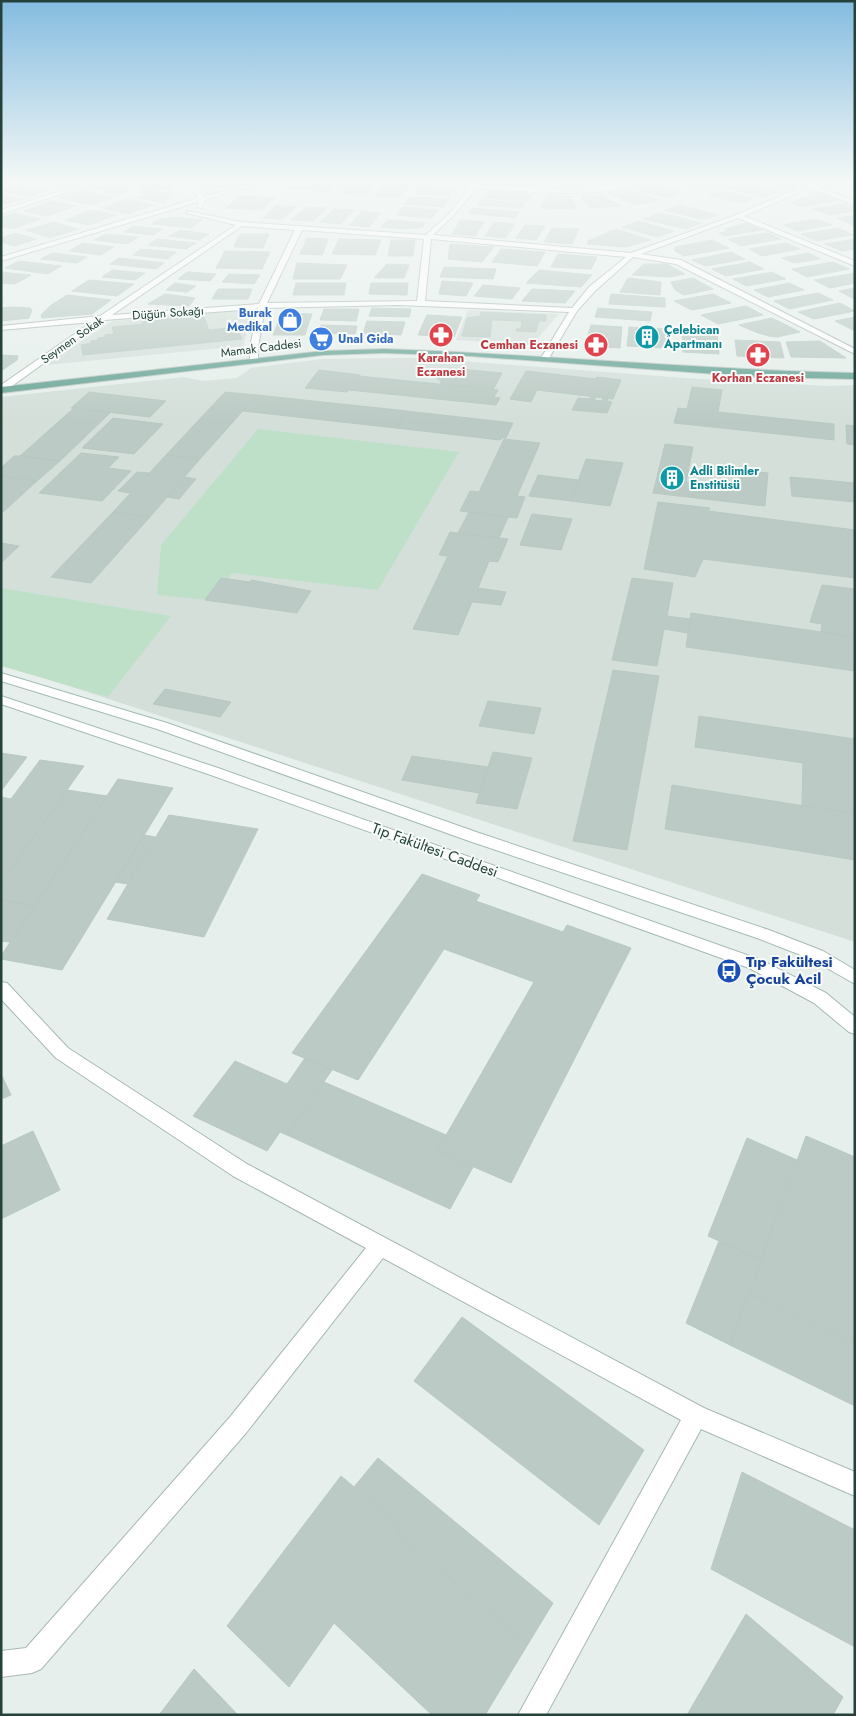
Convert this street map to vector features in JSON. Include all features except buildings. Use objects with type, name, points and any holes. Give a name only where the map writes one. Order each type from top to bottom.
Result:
[{"type":"main road","name":"Mamak Caddesi","points":[[2,389],[323,353],[384,351],[545,358],[757,374],[855,376]]},
{"type":"street","name":"Seymen Sokak","points":[[2,389],[185,262]]},
{"type":"street","points":[[254,360],[254,347],[262,306],[283,262]]},
{"type":"street","points":[[422,303],[426,262]]},
{"type":"street","points":[[545,358],[574,310],[592,289],[623,262]]},
{"type":"street","points":[[678,262],[855,352]]},
{"type":"street","name":"Düğün Sokağı","points":[[1,328],[262,306],[341,303],[422,303],[574,310]]},
{"type":"street","name":"Tıp Fakültesi Caddesi","points":[[1,677],[162,726],[474,838],[763,934],[817,955],[855,978]]},
{"type":"street","name":"Tıp Fakültesi Caddesi","points":[[1,700],[212,771],[754,964],[820,998],[855,1028]]},
{"type":"street","points":[[1,988],[62,1053],[240,1170],[696,1416],[855,1484]]},
{"type":"street","points":[[1,1664],[32,1660],[238,1425],[380,1246]]},
{"type":"street","points":[[531,1715],[696,1416]]},
{"type":"shaded area","points":[[253,309],[243,346],[46,365],[112,321]]},
{"type":"shaded area","points":[[468,310],[559,314],[532,345],[456,340]]},
{"type":"shaded area","points":[[421,358],[685,378],[828,386],[855,385],[855,942],[1,664],[1,397],[184,377],[203,381],[237,378],[251,368],[322,359]]},
{"type":"green space","points":[[258,429],[459,452],[378,590],[232,573],[211,600],[157,595],[161,545]]},
{"type":"green space","points":[[1,588],[171,616],[108,697],[1,666]]},
{"type":"place","name":"Burak Medikal","points":[[290,320]]},
{"type":"place","name":"Karahan Eczanesi","points":[[441,335]]},
{"type":"place","name":"Çelebican Apartmanı","points":[[647,337]]},
{"type":"place","name":"Unal Gida","points":[[321,339]]},
{"type":"place","name":"Cemhan Eczanesi","points":[[596,345]]},
{"type":"place","name":"Korhan Eczanesi","points":[[758,355]]},
{"type":"place","name":"Adli Bilimler Enstitüsü","points":[[672,478]]},
{"type":"place","name":"Tıp Fakültesi Çocuk Acil","points":[[729,971]]}]
